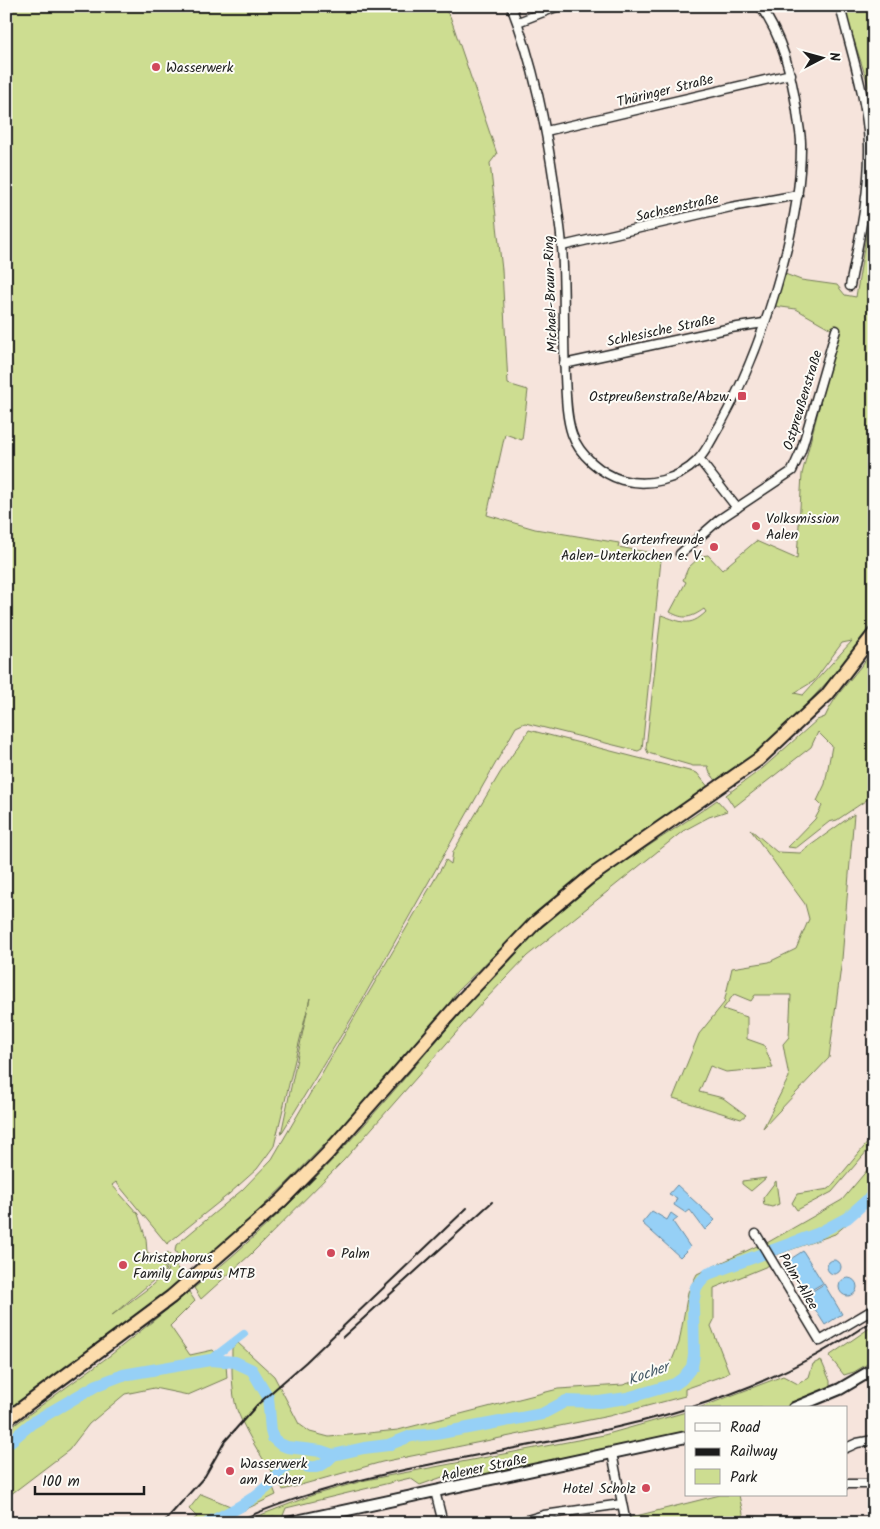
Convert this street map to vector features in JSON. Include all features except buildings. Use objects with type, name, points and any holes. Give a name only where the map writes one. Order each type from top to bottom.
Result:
[{"type":"highway","points":[[6,1420],[171,1297],[274,1208],[327,1154],[462,1000],[536,922],[590,877],[759,758],[827,695],[874,634]]},
{"type":"street","name":"Michael-Braun-Ring","points":[[511,6],[518,22],[534,77],[546,131],[562,246],[566,407],[573,436],[585,456],[596,466],[620,479],[638,483],[654,482],[673,477],[699,459]]},
{"type":"street","points":[[518,22],[559,6]]},
{"type":"street","points":[[736,508],[699,459],[732,404],[764,323],[789,238],[798,194],[801,142],[791,74],[786,55],[760,6]]},
{"type":"street","points":[[840,6],[859,82],[869,145],[864,214],[850,286]]},
{"type":"street","name":"Thüringer Straße","points":[[546,131],[791,74]]},
{"type":"street","name":"Sachsenstraße","points":[[562,246],[731,207],[798,194]]},
{"type":"street","name":"Schlesische Straße","points":[[564,364],[731,328],[764,323]]},
{"type":"street","name":"Ostpreußenstraße","points":[[680,554],[736,508],[792,471],[801,451],[836,330]]},
{"type":"street","name":"Palm-Allee","points":[[756,1234],[820,1341],[874,1309]]},
{"type":"street","points":[[799,1406],[840,1389],[874,1369]]},
{"type":"street","name":"Aalener Straße","points":[[293,1522],[685,1437]]},
{"type":"street","points":[[848,1447],[857,1442],[873,1440]]},
{"type":"street","points":[[612,1454],[626,1523]]},
{"type":"street","points":[[848,1484],[874,1484]]},
{"type":"street","points":[[435,1491],[443,1523]]},
{"type":"street","points":[[517,1523],[544,1516],[622,1504]]},
{"type":"green space","points":[[6,6],[440,6],[450,16],[497,154],[490,163],[502,270],[508,384],[528,390],[522,440],[505,434],[487,515],[535,529],[619,543],[618,547],[653,553],[661,560],[642,749],[638,751],[525,723],[516,727],[353,1016],[281,1134],[310,998],[274,1146],[257,1169],[167,1244],[116,1182],[112,1185],[138,1214],[146,1239],[147,1252],[161,1260],[166,1270],[111,1316],[150,1287],[168,1270],[161,1258],[168,1252],[183,1278],[118,1330],[6,1411]]},
{"type":"green space","points":[[843,6],[874,6],[874,111],[868,84]]},
{"type":"green space","points":[[874,187],[874,621],[851,656],[782,731],[718,783],[710,773],[708,766],[693,766],[648,753],[646,748],[661,615],[690,622],[706,612],[704,609],[691,616],[683,617],[670,612],[686,582],[683,580],[688,568],[701,556],[708,555],[722,570],[756,541],[797,559],[802,474],[831,360],[840,334],[796,309],[774,306],[785,274],[801,280],[837,285],[845,295],[856,297]],"holes":[[[852,641],[803,695],[794,693],[814,681],[842,643]]]},
{"type":"green space","points":[[874,648],[874,795],[837,820],[829,822],[796,848],[788,847],[815,819],[822,806],[817,801],[825,784],[832,746],[818,732],[811,747],[734,807],[726,795],[763,768],[817,720],[825,717],[835,699]]},
{"type":"green space","points":[[529,730],[697,773],[709,788],[645,830],[532,918],[457,991],[445,1011],[387,1080],[289,1181],[206,1261],[198,1264],[195,1259],[181,1258],[175,1251],[176,1245],[242,1190],[272,1159],[446,860],[451,864],[453,852],[500,773]]},
{"type":"green space","points":[[717,800],[727,811],[709,817],[683,831],[527,956],[483,1002],[344,1160],[251,1254],[201,1299],[194,1288],[250,1240],[321,1172],[486,985],[537,931],[579,894]]},
{"type":"green space","points":[[854,814],[842,959],[829,1058],[763,1128],[789,1077],[783,1044],[789,1037],[791,995],[755,995],[751,1001],[734,994],[723,1009],[747,1017],[747,1039],[764,1045],[773,1068],[726,1072],[710,1066],[699,1092],[723,1098],[746,1115],[741,1119],[673,1098],[699,1034],[724,1003],[732,968],[769,962],[796,949],[809,919],[805,904],[750,829],[777,852],[800,853]]},
{"type":"green space","points":[[874,1135],[874,1143],[832,1192],[797,1210],[792,1203],[797,1194],[829,1189]]},
{"type":"green space","points":[[874,1162],[874,1201],[835,1234],[776,1255],[765,1244],[842,1200]]},
{"type":"green space","points":[[766,1178],[751,1191],[742,1184],[742,1181]]},
{"type":"green space","points":[[776,1181],[779,1204],[772,1207],[764,1205],[763,1198]]},
{"type":"green space","points":[[757,1246],[770,1265],[714,1288],[714,1320],[711,1326],[729,1372],[685,1389],[685,1396],[609,1416],[382,1462],[283,1490],[252,1441],[237,1410],[233,1387],[232,1348],[238,1343],[274,1376],[299,1424],[310,1432],[329,1437],[398,1430],[558,1389],[623,1385],[668,1370],[679,1343],[688,1292],[697,1274]]},
{"type":"green space","points":[[189,1292],[195,1301],[170,1326],[190,1355],[213,1350],[226,1365],[227,1378],[188,1395],[154,1388],[125,1394],[89,1424],[69,1450],[6,1498],[6,1431],[112,1354]]},
{"type":"green space","points":[[874,1325],[874,1360],[854,1372],[844,1375],[829,1356]]},
{"type":"green space","points":[[821,1360],[830,1381],[830,1388],[791,1406],[704,1406],[783,1376],[798,1384],[809,1377],[813,1364]]},
{"type":"green space","points":[[685,1412],[685,1432],[481,1476],[448,1475],[420,1485],[410,1478],[286,1508],[282,1518],[273,1516],[252,1522],[250,1519],[313,1495],[366,1480],[604,1435]]},
{"type":"green space","points":[[273,1487],[276,1495],[221,1521],[189,1523],[197,1517],[189,1509],[201,1494],[235,1508]]},
{"type":"green space","points":[[716,1496],[739,1496],[745,1523],[629,1523],[628,1518]]},
{"type":"water","points":[[677,1185],[715,1220],[705,1230],[690,1210],[686,1213],[674,1205],[677,1198],[669,1194]]},
{"type":"water","points":[[652,1211],[667,1220],[671,1213],[678,1218],[673,1222],[690,1247],[680,1257],[642,1223]]},
{"type":"water","points":[[803,1251],[823,1283],[806,1293],[786,1262]]},
{"type":"water","points":[[831,1260],[837,1260],[841,1267],[837,1274],[831,1274],[827,1270],[827,1264]]},
{"type":"water","points":[[848,1278],[854,1281],[857,1287],[854,1293],[848,1296],[842,1293],[839,1287],[842,1281]]},
{"type":"water","points":[[824,1284],[842,1314],[825,1325],[806,1295]]},
{"type":"waterway","name":"Kocher","points":[[6,1445],[32,1423],[97,1385],[123,1375],[210,1360],[235,1362],[252,1370],[268,1397],[271,1431],[273,1438],[280,1444],[287,1447],[321,1451],[333,1455],[388,1445],[411,1436],[436,1434],[542,1414],[566,1401],[599,1402],[627,1398],[675,1384],[692,1367],[694,1355],[693,1304],[696,1287],[708,1274],[817,1234],[847,1218],[874,1194]]},
{"type":"waterway","points":[[210,1360],[244,1334]]},
{"type":"waterway","points":[[208,1523],[253,1498],[269,1485],[282,1469],[292,1465],[319,1466],[333,1455]]},
{"type":"railway","points":[[343,1337],[492,1202]]},
{"type":"railway","points":[[163,1523],[205,1476],[225,1441],[257,1405],[306,1362],[467,1208]]},
{"type":"railway","points":[[695,1406],[761,1382],[808,1360],[874,1320]]},
{"type":"railway","points":[[233,1523],[288,1502],[344,1485],[400,1471],[573,1437],[685,1409]]},
{"type":"place","name":"Wasserwerk","points":[[156,67]]},
{"type":"place","name":"Ostpreußenstraße/Abzw.","points":[[742,396]]},
{"type":"place","name":"Volksmission Aalen","points":[[756,526]]},
{"type":"place","name":"Gartenfreunde Aalen-Unterkochen e. V.","points":[[714,547]]},
{"type":"place","name":"Palm","points":[[331,1253]]},
{"type":"place","name":"Christophorus Family Campus MTB","points":[[123,1265]]},
{"type":"place","name":"Wasserwerk am Kocher","points":[[230,1471]]},
{"type":"place","name":"Hotel Scholz","points":[[646,1488]]}]
